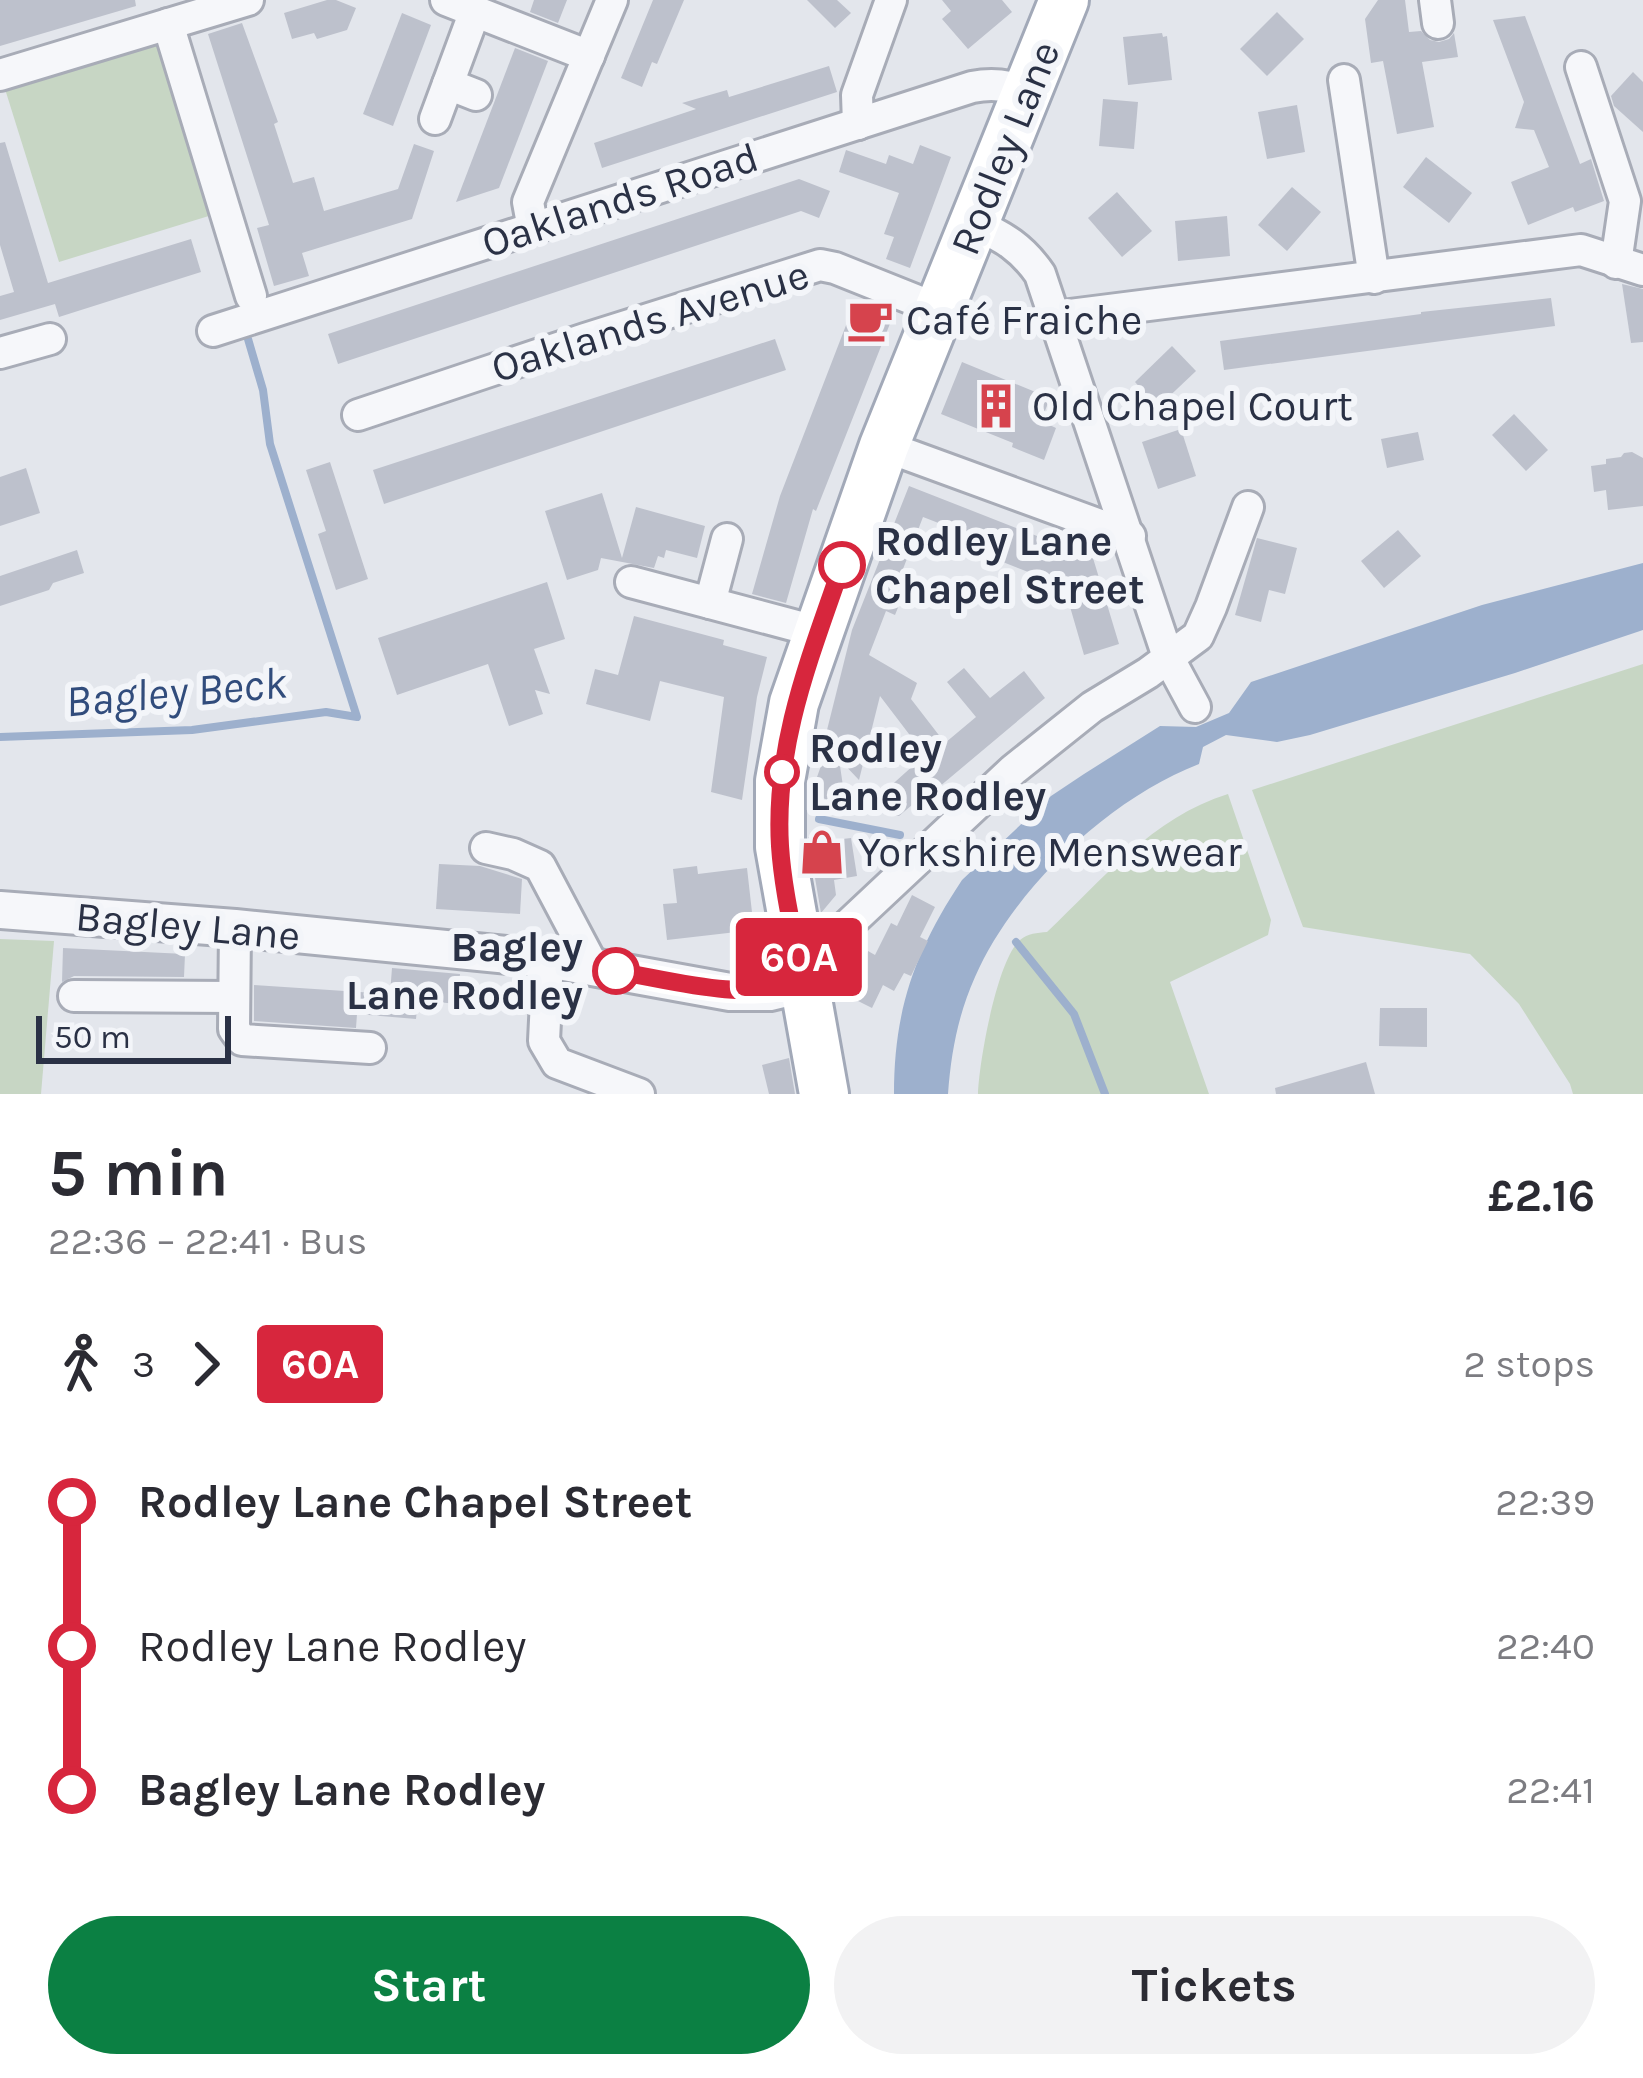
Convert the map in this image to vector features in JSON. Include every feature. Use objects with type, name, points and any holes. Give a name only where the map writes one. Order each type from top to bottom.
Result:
[{"type":"main road","name":"Rodley Lane","points":[[824,1094],[780,847],[780,781],[794,703],[884,446],[1064,0]]},
{"type":"street","points":[[0,75],[248,0]]},
{"type":"street","points":[[532,229],[528,202],[612,0]]},
{"type":"street","points":[[858,124],[857,95],[891,0]]},
{"type":"street","points":[[435,119],[462,89],[461,6],[589,56]]},
{"type":"street","points":[[168,24],[251,296]]},
{"type":"street","points":[[1054,317],[1581,250],[1630,266],[1625,201],[1581,67]]},
{"type":"street","points":[[1344,80],[1374,278]]},
{"type":"street","name":"Oaklands Road","points":[[213,331],[988,84],[1027,93]]},
{"type":"street","points":[[975,224],[1009,239],[1040,274],[1168,657],[1196,707]]},
{"type":"street","name":"Oaklands Avenue","points":[[358,415],[820,265],[940,310]]},
{"type":"street","points":[[0,353],[50,339]]},
{"type":"street","points":[[884,446],[1130,536]]},
{"type":"street","points":[[802,977],[1013,770],[1092,707],[1198,636],[1248,507]]},
{"type":"street","points":[[710,603],[727,539]]},
{"type":"street","points":[[632,582],[819,632]]},
{"type":"street","points":[[486,848],[540,866],[593,967]]},
{"type":"street","name":"Bagley Lane","points":[[0,910],[548,959],[730,992],[770,992],[802,977]]},
{"type":"street","points":[[235,928],[234,1029],[242,1040],[370,1048]]},
{"type":"street","points":[[548,959],[544,1041],[557,1063],[639,1094]]},
{"type":"street","points":[[74,996],[233,998]]},
{"type":"green space","points":[[158,42],[212,215],[59,262],[5,89]]},
{"type":"green space","points":[[1643,664],[1643,1094],[1573,1094],[1519,1004],[1470,954],[1303,927],[1252,790]]},
{"type":"green space","points":[[1228,794],[1271,920],[1268,935],[1170,982],[1209,1094],[978,1094],[997,989],[1020,940],[1047,932],[1152,834],[1201,804]]},
{"type":"green space","points":[[0,939],[54,941],[41,1094],[0,1094]]},
{"type":"water","points":[[1643,563],[1643,630],[1310,735],[1277,742],[1226,735],[1203,747],[1199,764],[1099,823],[1014,911],[969,991],[956,1034],[948,1094],[894,1094],[903,1008],[932,931],[962,880],[1051,796],[1160,726],[1196,727],[1229,713],[1251,682],[1482,605]]},
{"type":"building","points":[[0,0],[135,0],[136,6],[0,46]]},
{"type":"building","points":[[327,0],[356,8],[347,30],[317,39],[314,33],[292,39],[284,13]]},
{"type":"building","points":[[534,0],[567,0],[558,23],[530,12]]},
{"type":"building","points":[[653,0],[684,0],[642,87],[621,78]]},
{"type":"building","points":[[807,0],[837,0],[851,13],[835,28]]},
{"type":"building","points":[[942,0],[1002,0],[1012,12],[968,49],[942,19],[951,11]]},
{"type":"building","points":[[1378,0],[1405,0],[1409,32],[1421,31],[1439,42],[1454,33],[1458,57],[1422,62],[1434,127],[1397,134],[1383,61],[1371,63],[1365,19]]},
{"type":"building","points":[[1277,12],[1304,39],[1267,76],[1240,49]]},
{"type":"building","points":[[402,13],[431,25],[393,126],[363,114]]},
{"type":"building","points":[[1525,16],[1580,164],[1591,159],[1604,201],[1575,212],[1573,207],[1528,225],[1511,182],[1549,167],[1534,130],[1515,128],[1524,102],[1493,20]]},
{"type":"building","points":[[242,23],[278,122],[274,124],[293,183],[314,177],[324,211],[398,189],[414,144],[434,151],[412,219],[302,253],[309,276],[274,286],[257,228],[269,225],[208,34]]},
{"type":"building","points":[[1167,36],[1172,80],[1128,85],[1123,37]]},
{"type":"building","points":[[515,48],[548,61],[499,188],[456,202]]},
{"type":"building","points":[[829,66],[837,92],[602,168],[594,143],[696,109],[682,103],[727,90],[729,97]]},
{"type":"building","points":[[1633,72],[1643,82],[1643,132],[1614,106],[1611,96]]},
{"type":"building","points":[[1103,99],[1138,102],[1134,149],[1099,146]]},
{"type":"building","points":[[1297,105],[1305,152],[1267,159],[1258,112]]},
{"type":"building","points":[[5,142],[48,283],[191,239],[201,272],[59,317],[55,304],[0,320],[0,296],[14,292],[0,245],[0,143]]},
{"type":"building","points":[[920,145],[951,157],[910,268],[886,259],[894,237],[884,234],[899,193],[839,172],[846,150],[886,164],[889,155],[913,164]]},
{"type":"building","points":[[1426,157],[1472,193],[1449,223],[1403,187]]},
{"type":"building","points":[[799,179],[830,191],[819,218],[801,211],[338,364],[328,334]]},
{"type":"building","points":[[1292,187],[1321,212],[1287,251],[1258,225]]},
{"type":"building","points":[[1117,192],[1152,231],[1122,257],[1088,218]]},
{"type":"building","points":[[1227,216],[1230,256],[1178,261],[1175,221]]},
{"type":"building","points":[[1622,284],[1643,289],[1643,342],[1631,343]]},
{"type":"building","points":[[1551,298],[1555,326],[1224,370],[1220,341]]},
{"type":"building","points":[[855,302],[893,316],[816,511],[813,509],[786,603],[752,594],[780,496]]},
{"type":"building","points":[[775,339],[786,370],[384,504],[373,470]]},
{"type":"building","points":[[1172,346],[1196,371],[1158,407],[1135,382]]},
{"type":"building","name":"Old Chapel Court","points":[[962,362],[1050,398],[1041,421],[1056,428],[1044,460],[941,414]]},
{"type":"building","points":[[1514,414],[1548,450],[1526,471],[1492,435]]},
{"type":"building","points":[[1181,429],[1196,476],[1158,489],[1142,442]]},
{"type":"building","points":[[1418,432],[1424,460],[1387,468],[1381,439]]},
{"type":"building","points":[[1632,452],[1643,458],[1643,506],[1608,510],[1606,490],[1594,492],[1591,466]]},
{"type":"building","points":[[330,462],[368,579],[336,590],[318,534],[326,531],[306,470]]},
{"type":"building","points":[[26,468],[40,513],[0,526],[0,477]]},
{"type":"building","points":[[909,486],[1093,558],[1119,644],[1084,655],[1064,586],[980,553],[985,541],[923,517],[898,582],[907,585],[895,615],[886,611],[869,655],[917,683],[911,699],[945,743],[976,717],[947,682],[964,668],[990,698],[1024,671],[1045,698],[914,808],[891,816],[876,799],[925,755],[880,696],[859,780],[839,759],[844,793],[840,804],[811,794],[828,746],[824,742],[852,630]]},
{"type":"building","points":[[602,493],[622,558],[636,507],[705,526],[697,558],[666,550],[654,568],[601,558],[598,570],[567,580],[545,511]]},
{"type":"building","points":[[1398,530],[1421,556],[1384,588],[1361,561]]},
{"type":"building","points":[[1257,538],[1297,548],[1285,594],[1269,590],[1261,622],[1235,615]]},
{"type":"building","points":[[77,550],[84,573],[0,606],[0,576]]},
{"type":"building","points":[[547,582],[565,639],[534,649],[550,694],[535,690],[543,714],[509,726],[488,664],[397,695],[378,638]]},
{"type":"building","points":[[634,616],[767,657],[742,800],[711,792],[724,697],[660,681],[650,721],[586,704],[595,669],[618,675]]},
{"type":"building","points":[[829,834],[826,841],[851,838],[857,876],[834,880],[836,895],[821,913],[808,837]]},
{"type":"building","points":[[439,864],[480,866],[522,879],[520,914],[436,909]]},
{"type":"building","points":[[697,866],[698,874],[747,868],[754,930],[667,940],[663,904],[677,903],[673,869]]},
{"type":"building","points":[[912,895],[935,907],[920,937],[928,941],[911,976],[904,973],[894,991],[883,985],[872,1008],[846,995],[868,951],[875,955]]},
{"type":"building","points":[[63,948],[185,954],[184,977],[74,976],[62,982]]},
{"type":"building","points":[[392,968],[460,974],[457,1004],[418,1000],[416,1019],[357,1014],[356,1028],[254,1021],[254,985],[390,994]]},
{"type":"building","points":[[1380,1008],[1427,1008],[1427,1047],[1379,1046]]},
{"type":"building","points":[[789,1058],[795,1094],[769,1094],[762,1065]]},
{"type":"building","points":[[1366,1062],[1375,1094],[1276,1094],[1275,1088]]},
{"type":"waterway","points":[[0,737],[192,730],[326,712],[357,717],[270,444],[263,390],[248,339]]},
{"type":"waterway","name":"Bagley Beck","points":[[819,819],[900,835]]},
{"type":"waterway","name":"Bagley Beck","points":[[1016,942],[1074,1014],[1105,1094]]},
{"type":"bus line","name":"60A","points":[[616,971],[730,992],[770,992],[803,984],[780,847],[780,781],[794,703],[842,565]]},
{"type":"place","name":"Café Fraiche","points":[[870,320]]},
{"type":"place","name":"Old Chapel Court","points":[[996,406]]},
{"type":"place","name":"Rodley Lane Chapel Street","points":[[842,565]]},
{"type":"place","name":"Rodley Lane Rodley","points":[[782,772]]},
{"type":"place","name":"Yorkshire Menswear","points":[[822,852]]},
{"type":"place","name":"Bagley Lane Rodley","points":[[616,971]]}]
